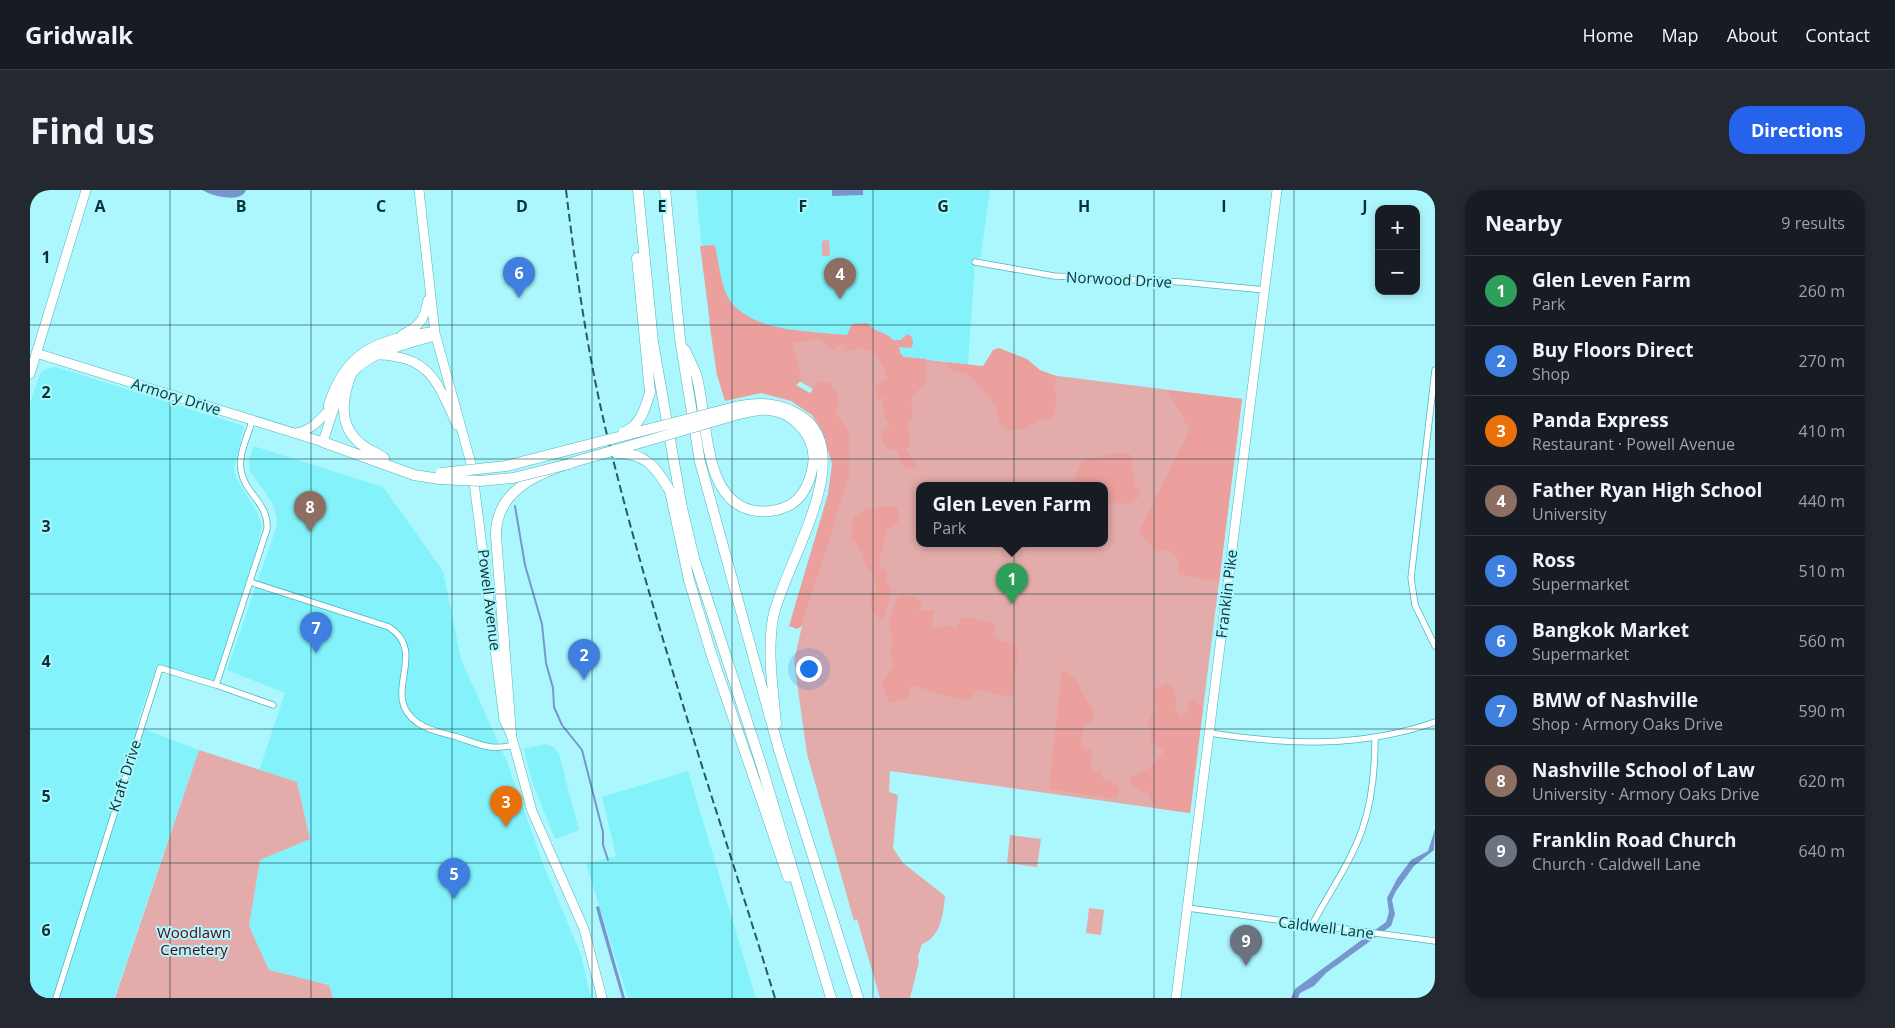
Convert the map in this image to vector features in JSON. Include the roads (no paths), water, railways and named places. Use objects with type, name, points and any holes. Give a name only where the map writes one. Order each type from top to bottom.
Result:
[{"type":"highway","points":[[602,441],[632,428],[643,415],[650,392],[640,302],[633,190]]},
{"type":"highway","points":[[638,190],[653,342],[688,533],[694,558],[761,764],[831,998]]},
{"type":"highway","points":[[665,190],[680,339],[700,462],[779,750],[858,998]]},
{"type":"highway","points":[[320,442],[384,458],[440,476],[506,466],[602,441],[737,411],[768,410],[782,413],[800,425],[810,441],[814,452],[811,475],[801,496],[793,503],[767,512],[757,511],[738,504],[724,492],[713,464],[696,374],[680,339]]},
{"type":"highway","points":[[352,372],[343,401],[347,425],[361,444],[384,458]]},
{"type":"highway","points":[[320,442],[414,475],[480,481],[513,478],[569,464],[737,411],[754,403],[769,404],[794,412],[813,428],[822,455],[817,499],[806,531],[788,569],[773,617],[771,670],[779,750]]},
{"type":"highway","points":[[605,453],[628,453],[645,459],[656,468],[670,491],[689,580],[711,653],[758,793],[824,975]]},
{"type":"highway","points":[[511,734],[496,536],[499,512],[508,496],[519,486],[569,464]]},
{"type":"main road","points":[[30,374],[33,352],[86,190]]},
{"type":"main road","name":"Powell Avenue","points":[[419,190],[435,333],[467,445],[477,502],[504,720],[511,734],[532,811],[584,929],[602,998]]},
{"type":"main road","name":"Franklin Pike","points":[[1176,998],[1277,190]]},
{"type":"main road","points":[[320,442],[326,413],[335,386],[347,366],[365,352],[396,339],[417,327],[425,315],[430,290]]},
{"type":"main road","points":[[396,339],[435,333]]},
{"type":"main road","points":[[320,442],[337,398],[352,372],[363,362],[388,349],[431,337],[435,333]]},
{"type":"main road","name":"Armory Drive","points":[[33,352],[320,442]]},
{"type":"main road","points":[[377,355],[407,358],[428,371],[437,382],[467,445]]},
{"type":"main road","points":[[293,433],[304,432],[315,425],[326,413]]},
{"type":"street","name":"Norwood Drive","points":[[975,262],[1052,276],[1181,282],[1265,290]]},
{"type":"street","points":[[1435,370],[1411,578],[1415,605],[1435,646]]},
{"type":"street","points":[[216,685],[267,525],[264,509],[244,481],[241,470],[241,456],[252,421]]},
{"type":"street","points":[[250,582],[389,627],[398,635],[406,650],[407,662],[401,695],[405,710],[412,718],[426,727],[492,748],[513,745]]},
{"type":"street","name":"Kraft Drive","points":[[56,998],[160,668],[272,705]]},
{"type":"street","points":[[1210,733],[1292,743],[1327,743],[1375,738],[1435,722]]},
{"type":"street","points":[[1312,926],[1362,830],[1372,778],[1375,738]]},
{"type":"street","name":"Caldwell Lane","points":[[1188,908],[1435,941]]},
{"type":"waterway","points":[[515,506],[525,565],[542,624],[546,663],[553,688],[554,707],[562,725],[582,750],[603,832],[603,845],[608,860]]},
{"type":"railway","points":[[566,190],[578,284],[594,377],[626,509],[645,580],[687,719],[775,998]]},
{"type":"place","name":"Bangkok Market","points":[[519,298]]},
{"type":"place","name":"Father Ryan High School","points":[[840,299]]},
{"type":"place","name":"Nashville School of Law","points":[[310,532]]},
{"type":"place","name":"Glen Leven Farm","points":[[1012,604]]},
{"type":"place","name":"BMW of Nashville","points":[[316,653]]},
{"type":"place","name":"Buy Floors Direct","points":[[584,680]]},
{"type":"place","name":"Panda Express","points":[[506,827]]},
{"type":"place","name":"Ross","points":[[454,899]]},
{"type":"place","name":"Franklin Road Church","points":[[1246,966]]},
{"type":"park label","name":"Woodlawn Cemetery","points":[[194,942]]}]
